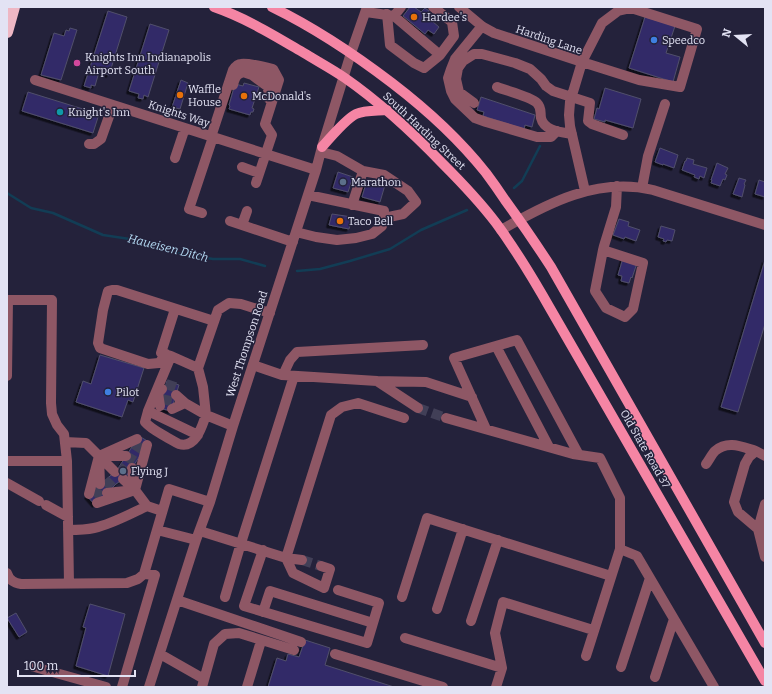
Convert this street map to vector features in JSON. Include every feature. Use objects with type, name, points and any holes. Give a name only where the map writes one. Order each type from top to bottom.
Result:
[{"type":"highway","points":[[7,32],[14,7]]},
{"type":"main road","name":"South Harding Street","points":[[214,7],[249,22],[290,44],[344,77],[387,110],[434,154],[462,183],[501,230]]},
{"type":"main road","name":"South Harding Street","points":[[272,7],[289,15],[351,53],[411,98],[433,117],[486,172],[520,220]]},
{"type":"main road","points":[[321,149],[345,122],[355,114],[368,111],[387,110]]},
{"type":"main road","name":"Old State Road 37","points":[[520,220],[547,261],[765,643]]},
{"type":"main road","name":"Old State Road 37","points":[[501,230],[530,274],[765,681]]},
{"type":"street","points":[[390,15],[401,7]]},
{"type":"street","points":[[390,15],[390,45],[414,63],[424,68],[440,55],[454,36],[452,22],[433,7]]},
{"type":"street","name":"Harding Lane","points":[[459,7],[482,26],[500,35],[582,62],[572,97],[569,115],[585,191]]},
{"type":"street","points":[[631,8],[697,29],[680,87],[639,80],[582,62],[602,23],[618,11],[631,8]]},
{"type":"street","name":"West Thompson Road","points":[[149,687],[210,502],[366,9]]},
{"type":"street","points":[[366,9],[390,15],[440,55]]},
{"type":"street","points":[[482,26],[455,58],[451,68],[448,78],[451,91],[455,99],[475,118],[486,122],[537,137],[551,137],[557,131]]},
{"type":"street","points":[[474,103],[459,92],[456,79],[458,68],[463,61],[474,54],[482,54],[515,63],[530,69],[541,78],[546,86],[553,91],[590,103],[588,121],[592,124],[623,135]]},
{"type":"street","points":[[202,213],[189,209],[211,158],[212,137],[216,121],[233,70],[240,64],[262,66],[273,69],[279,80],[265,124]]},
{"type":"street","points":[[216,121],[225,109],[235,78],[241,73],[259,72],[266,74],[270,85],[270,97],[265,124],[272,134],[256,183]]},
{"type":"street","name":"Knights Way","points":[[35,80],[316,170]]},
{"type":"street","points":[[497,88],[530,99],[540,108],[541,119],[545,125],[551,129],[572,134]]},
{"type":"street","points":[[642,188],[648,156],[665,104]]},
{"type":"street","points":[[89,144],[94,144],[101,139],[112,105]]},
{"type":"street","points":[[175,158],[185,128]]},
{"type":"street","points":[[321,149],[337,156],[363,171],[384,175],[408,191],[416,202],[403,214],[384,218]]},
{"type":"street","points":[[242,167],[259,173]]},
{"type":"street","points":[[352,205],[363,171]]},
{"type":"street","points":[[501,230],[565,198],[585,191],[617,186],[632,186],[653,190],[765,225]]},
{"type":"street","points":[[603,250],[643,263],[633,309],[625,317],[606,308],[595,291],[603,250],[616,207],[617,186]]},
{"type":"street","points":[[230,222],[294,237],[316,237],[337,240],[356,238],[372,234],[382,226],[384,211],[308,195]]},
{"type":"street","points":[[242,225],[247,211]]},
{"type":"street","points":[[168,355],[159,363],[148,364],[100,348],[98,343],[103,310],[108,291],[117,290],[214,321]]},
{"type":"street","points":[[7,376],[8,300],[52,300],[51,403],[52,414],[57,425],[64,434],[66,442],[69,584]]},
{"type":"street","points":[[168,355],[161,394],[148,412],[145,422],[150,428],[179,444],[185,444],[191,442],[198,435],[206,415],[203,387],[198,368],[218,310],[229,303],[241,304],[270,313]]},
{"type":"street","points":[[175,309],[161,353],[198,368]]},
{"type":"street","points":[[486,429],[454,358],[517,340],[579,455]]},
{"type":"street","points":[[283,375],[290,360],[297,352],[423,345]]},
{"type":"street","points":[[496,346],[549,447]]},
{"type":"street","points":[[253,366],[283,375],[377,381],[426,382],[472,398]]},
{"type":"street","points":[[225,597],[294,376]]},
{"type":"street","points":[[377,381],[418,408]]},
{"type":"street","points":[[185,403],[175,398],[206,415],[233,426]]},
{"type":"street","points":[[321,566],[330,569],[324,588],[293,573],[286,558],[331,415],[342,407],[358,403],[404,418]]},
{"type":"street","points":[[148,412],[198,435]]},
{"type":"street","points":[[446,418],[573,454],[600,458],[620,498],[620,549],[593,630],[586,656]]},
{"type":"street","points":[[66,442],[86,443],[99,456],[115,468]]},
{"type":"street","points":[[706,464],[715,451],[728,445],[740,446],[760,454]]},
{"type":"street","points":[[760,454],[748,457],[734,502],[738,512],[762,530]]},
{"type":"street","points":[[99,456],[115,468]]},
{"type":"street","points":[[99,456],[115,468]]},
{"type":"street","points":[[99,456],[115,468]]},
{"type":"street","points":[[99,456],[115,468]]},
{"type":"street","points":[[7,461],[67,462]]},
{"type":"street","points":[[124,475],[147,506],[162,511]]},
{"type":"street","points":[[124,475],[135,490]]},
{"type":"street","points":[[124,475],[135,490]]},
{"type":"street","points":[[124,475],[135,490]]},
{"type":"street","points":[[124,475],[135,490]]},
{"type":"street","points":[[7,483],[68,516]]},
{"type":"street","points":[[7,573],[8,577],[14,583],[21,584],[127,583],[138,579],[144,574],[169,489],[210,502]]},
{"type":"street","points":[[765,504],[762,530],[765,557]]},
{"type":"street","points":[[68,530],[94,528],[107,524],[147,506]]},
{"type":"street","points":[[402,597],[427,518],[611,576]]},
{"type":"street","points":[[437,609],[463,529]]},
{"type":"street","points":[[156,530],[198,535],[241,544],[286,558],[302,560]]},
{"type":"street","points":[[471,621],[498,540]]},
{"type":"street","points":[[620,549],[637,556],[714,687]]},
{"type":"street","points":[[263,550],[244,606],[367,643],[380,603],[338,590]]},
{"type":"street","points":[[122,687],[156,575],[144,574]]},
{"type":"street","points":[[621,667],[650,578]]},
{"type":"street","points":[[263,612],[270,591],[373,623]]},
{"type":"street","points":[[177,600],[301,642]]},
{"type":"street","points":[[496,687],[502,668],[495,633],[503,602],[593,630]]},
{"type":"street","points":[[655,678],[674,620]]},
{"type":"street","points":[[160,654],[203,683],[214,644],[225,634],[239,633],[294,650]]},
{"type":"street","points":[[405,638],[502,668]]},
{"type":"street","points":[[247,687],[262,641]]},
{"type":"street","points":[[336,654],[443,687]]},
{"type":"street","points":[[31,666],[106,687]]},
{"type":"building","points":[[410,7],[414,7],[421,12],[425,8],[429,11],[426,16],[439,27],[434,34],[428,30],[425,34],[403,16]]},
{"type":"building","name":"Knight's Inn","points":[[108,11],[127,17],[109,75],[99,72],[95,86],[91,85],[91,88],[84,86]]},
{"type":"building","name":"Speedco","points":[[645,17],[675,26],[666,53],[680,57],[673,82],[629,68]]},
{"type":"building","name":"Knight's Inn","points":[[150,24],[169,30],[148,97],[144,95],[143,99],[138,98],[139,94],[129,91]]},
{"type":"building","name":"Knight's Inn","points":[[70,28],[77,30],[61,80],[41,75],[54,33],[64,36],[66,30],[69,31]]},
{"type":"building","name":"Waffle House","points":[[181,80],[188,83],[180,109],[172,107]]},
{"type":"building","name":"McDonald's","points":[[244,83],[259,87],[252,108],[254,109],[250,115],[229,109],[235,84],[243,86]]},
{"type":"building","points":[[605,88],[641,99],[633,128],[605,120],[605,122],[594,119],[597,108],[599,109]]},
{"type":"building","name":"Knight's Inn","points":[[28,92],[99,114],[93,133],[22,111]]},
{"type":"building","points":[[481,97],[535,115],[532,127],[525,125],[524,129],[483,116],[484,112],[477,110]]},
{"type":"building","points":[[660,148],[678,155],[674,168],[655,162]]},
{"type":"building","points":[[687,158],[694,160],[693,164],[707,168],[704,178],[700,176],[699,179],[694,177],[695,175],[682,170]]},
{"type":"building","points":[[717,163],[728,168],[725,174],[727,175],[725,180],[723,179],[720,186],[711,183]]},
{"type":"building","name":"Marathon","points":[[338,172],[353,177],[348,192],[333,188]]},
{"type":"building","points":[[739,178],[746,180],[742,197],[733,194]]},
{"type":"building","points":[[367,180],[385,185],[380,202],[362,197]]},
{"type":"building","points":[[759,180],[765,182],[765,197],[755,194]]},
{"type":"building","name":"Taco Bell","points":[[332,214],[352,217],[349,229],[329,225]]},
{"type":"building","points":[[619,219],[629,222],[628,226],[640,230],[636,241],[613,235]]},
{"type":"building","points":[[661,226],[675,230],[672,241],[667,240],[666,242],[663,241],[664,239],[658,237]]},
{"type":"building","points":[[623,258],[637,263],[629,283],[621,281],[622,276],[618,275]]},
{"type":"building","points":[[765,260],[765,324],[738,412],[721,407]]},
{"type":"building","name":"Pilot","points":[[100,355],[144,368],[133,402],[128,400],[122,417],[76,402],[83,381],[91,384]]},
{"type":"building","points":[[167,381],[179,385],[171,411],[159,408]]},
{"type":"building","name":"Flying J","points":[[139,436],[149,442],[126,477],[116,484],[95,505],[87,496],[117,470]]},
{"type":"building","points":[[90,604],[125,614],[108,676],[76,666],[86,628],[83,627]]},
{"type":"building","points":[[16,613],[27,632],[19,637],[7,618]]},
{"type":"building","points":[[305,640],[330,648],[325,665],[394,687],[268,687],[277,658],[286,661],[288,654],[299,657]]},
{"type":"waterway","name":"Haueisen Ditch","points":[[514,188],[522,181],[540,146]]},
{"type":"waterway","name":"Haueisen Ditch","points":[[7,193],[31,208],[53,213],[103,235],[143,241],[176,253],[213,259],[240,259],[265,266]]},
{"type":"waterway","name":"Haueisen Ditch","points":[[297,271],[320,269],[390,249],[421,230],[467,210]]},
{"type":"tunnel","points":[[166,384],[178,388]]},
{"type":"tunnel","points":[[162,399],[174,402]]},
{"type":"tunnel","points":[[418,408],[446,418]]},
{"type":"tunnel","points":[[134,444],[143,450]]},
{"type":"tunnel","points":[[126,456],[136,462]]},
{"type":"tunnel","points":[[119,467],[128,474]]},
{"type":"tunnel","points":[[105,480],[113,488]]},
{"type":"tunnel","points":[[94,489],[102,498]]},
{"type":"tunnel","points":[[302,560],[321,566]]},
{"type":"place","name":"Hardee's","points":[[414,17]]},
{"type":"place","name":"Speedco","points":[[654,40]]},
{"type":"place","name":"Knights Inn Indianapolis Airport South","points":[[77,63]]},
{"type":"place","name":"Waffle House","points":[[180,95]]},
{"type":"place","name":"McDonald's","points":[[244,96]]},
{"type":"place","name":"Knight's Inn","points":[[60,112]]},
{"type":"place","name":"Marathon","points":[[343,182]]},
{"type":"place","name":"Taco Bell","points":[[340,221]]},
{"type":"place","name":"Pilot","points":[[108,392]]},
{"type":"place","name":"Flying J","points":[[123,471]]}]
